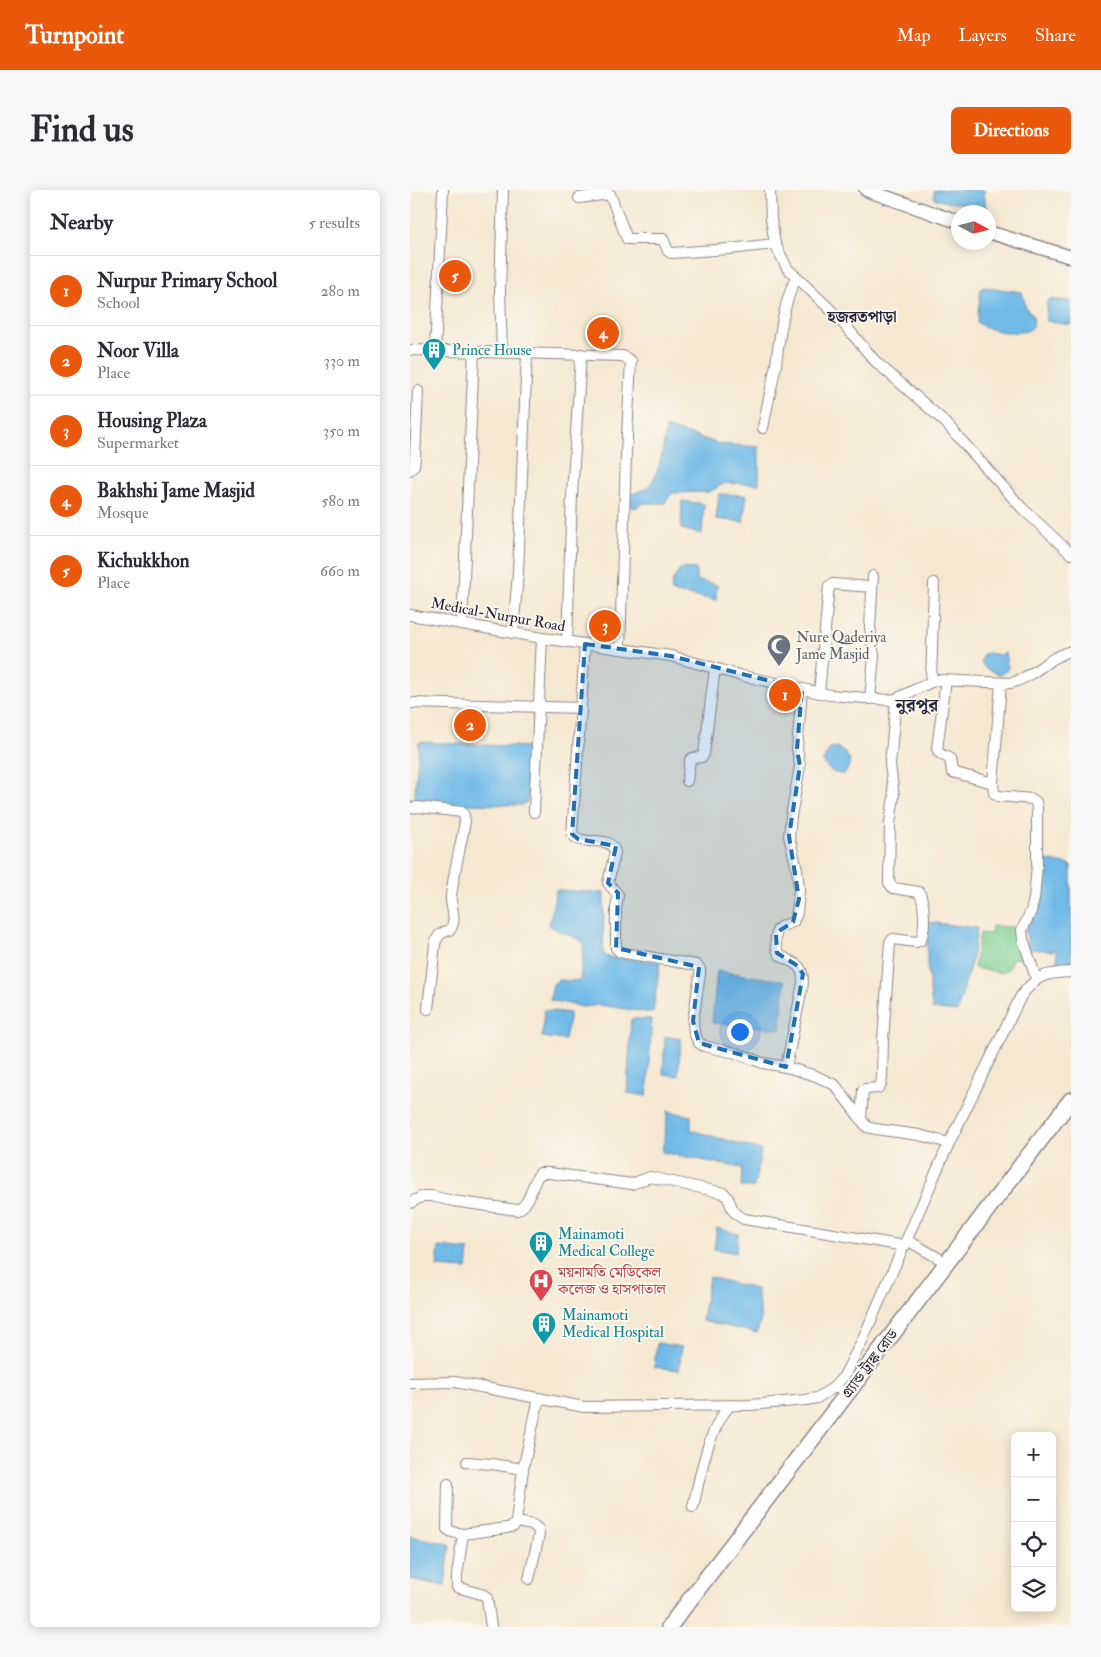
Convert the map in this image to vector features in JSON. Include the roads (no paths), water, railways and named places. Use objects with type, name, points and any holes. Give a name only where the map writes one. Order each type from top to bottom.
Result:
[{"type":"highway","name":"গ্র্যান্ড ট্রাঙ্ক রোড","points":[[669,1627],[1071,1100]]},
{"type":"main road","points":[[866,190],[951,220]]},
{"type":"main road","points":[[996,234],[1071,257]]},
{"type":"street","points":[[435,351],[443,190]]},
{"type":"street","points":[[502,352],[500,292],[503,190]]},
{"type":"street","points":[[770,190],[771,219],[775,244],[787,268],[836,316],[876,362],[944,422],[1022,508],[1071,554]]},
{"type":"street","points":[[579,198],[610,194],[627,239],[663,239],[668,251],[671,253],[775,244]]},
{"type":"street","points":[[763,428],[776,364],[780,332],[789,292],[796,278]]},
{"type":"street","points":[[410,350],[623,356],[631,361],[620,649]]},
{"type":"street","points":[[462,624],[474,352]]},
{"type":"street","points":[[513,633],[518,573],[527,353]]},
{"type":"street","points":[[567,642],[572,495],[581,354]]},
{"type":"street","points":[[410,470],[414,466],[415,458],[418,391]]},
{"type":"street","points":[[870,699],[874,656],[870,627],[873,576]]},
{"type":"street","points":[[931,682],[934,583]]},
{"type":"street","points":[[819,693],[829,586],[833,584],[872,587]]},
{"type":"street","points":[[410,626],[411,615]]},
{"type":"street","name":"Medical-Nurpur Road","points":[[411,615],[567,642],[671,656],[739,675],[819,693],[881,701],[896,699],[931,682],[946,680],[1001,683],[1021,680],[1039,670],[1054,658],[1071,651]]},
{"type":"street","points":[[534,812],[542,638]]},
{"type":"street","points":[[585,644],[572,834],[578,839],[608,843],[615,848],[608,883],[618,895],[616,948],[620,952],[696,965],[700,969],[694,1010],[694,1034],[699,1043],[704,1046],[736,1052],[763,1062],[816,1076],[835,1085],[867,1127],[919,1135],[949,1143]]},
{"type":"street","points":[[688,780],[690,760],[702,757],[704,754],[715,668]]},
{"type":"street","points":[[946,680],[938,753],[950,759],[952,772],[992,783]]},
{"type":"street","points":[[1001,683],[992,783],[994,793],[998,796],[1032,799],[1036,802],[1037,807],[1037,865],[1034,899],[1022,930],[1022,939],[1036,978]]},
{"type":"street","points":[[786,1068],[803,983],[803,974],[798,966],[779,954],[776,933],[779,928],[793,922],[797,913],[799,899],[797,869],[789,836],[790,816],[800,766],[797,748],[802,689]]},
{"type":"street","points":[[861,1120],[864,1090],[880,1086],[882,1077],[890,942],[893,939],[920,941],[923,928],[924,913],[919,892],[893,888],[888,883],[890,823],[894,796],[890,764],[896,699]]},
{"type":"street","points":[[410,703],[581,708]]},
{"type":"street","points":[[410,808],[418,807],[462,812],[465,821],[451,898],[454,909],[452,926],[450,930],[438,935],[435,944],[428,1009]]},
{"type":"street","points":[[410,1383],[455,1382],[584,1407],[698,1404],[729,1406],[817,1398],[833,1388],[850,1364],[906,1243],[949,1143],[1022,996],[1036,978],[1071,972]]},
{"type":"street","points":[[410,1203],[423,1196],[431,1196],[517,1210],[523,1208],[527,1203],[535,1180],[540,1173],[632,1184],[650,1177],[724,1193],[728,1196],[735,1215],[744,1219],[906,1243],[947,1263]]},
{"type":"street","points":[[833,1388],[852,1389]]},
{"type":"street","points":[[448,1484],[447,1529],[463,1534],[514,1526],[523,1468],[539,1398]]},
{"type":"street","points":[[693,1507],[705,1456],[718,1421],[729,1406]]},
{"type":"street","points":[[467,1462],[523,1468]]},
{"type":"street","points":[[516,1522],[533,1525],[538,1529],[539,1535],[529,1579]]},
{"type":"street","points":[[463,1534],[457,1587],[480,1592],[487,1598],[491,1627]]},
{"type":"water","points":[[934,190],[984,190],[986,205],[967,205],[934,198]]},
{"type":"water","points":[[984,287],[1022,292],[1026,308],[1033,317],[1032,327],[1021,332],[1007,332],[992,329],[977,322],[981,289]]},
{"type":"water","points":[[1050,299],[1071,301],[1071,325],[1046,321],[1047,302]]},
{"type":"water","points":[[666,427],[720,444],[759,447],[759,484],[725,483],[709,492],[672,493],[665,503],[644,503],[635,508],[628,505],[630,495],[646,488],[655,477]]},
{"type":"water","points":[[719,494],[747,495],[743,522],[716,519]]},
{"type":"water","points":[[682,501],[704,504],[702,534],[681,529]]},
{"type":"water","points":[[681,568],[696,569],[696,578],[700,581],[717,585],[716,600],[676,593],[671,590],[673,580]]},
{"type":"water","points":[[1005,653],[1008,669],[1000,675],[985,668],[981,662],[983,654],[1001,655]]},
{"type":"water","points":[[419,742],[532,747],[527,802],[521,805],[465,804],[458,809],[414,805]]},
{"type":"water","points":[[837,747],[850,760],[848,769],[844,774],[832,771],[823,761],[830,748]]},
{"type":"water","points":[[1045,860],[1071,865],[1071,962],[1057,962],[1057,951],[1029,949],[1025,926],[1035,915]]},
{"type":"water","points":[[556,890],[604,893],[603,953],[607,957],[660,962],[653,1013],[599,1005],[583,1007],[550,1000],[553,984],[558,980],[580,981],[584,943],[549,926]]},
{"type":"water","points":[[927,922],[977,928],[972,959],[957,1012],[932,1009],[927,962]]},
{"type":"water","points":[[717,971],[785,981],[780,1029],[712,1023]]},
{"type":"water","points":[[544,1010],[570,1013],[565,1040],[542,1037]]},
{"type":"water","points":[[631,1019],[652,1019],[647,1096],[627,1093]]},
{"type":"water","points":[[665,1036],[681,1039],[678,1076],[663,1074]]},
{"type":"water","points":[[668,1111],[691,1116],[691,1130],[761,1150],[754,1187],[741,1187],[742,1168],[662,1152]]},
{"type":"water","points":[[717,1228],[738,1234],[736,1253],[714,1249]]},
{"type":"water","points":[[439,1247],[469,1250],[467,1269],[437,1267]]},
{"type":"water","points":[[709,1277],[756,1289],[761,1319],[757,1333],[702,1321]]},
{"type":"water","points":[[657,1343],[682,1347],[679,1370],[654,1367]]},
{"type":"water","points":[[410,1536],[450,1544],[445,1586],[410,1579]]},
{"type":"place","name":"Kichukkhon","points":[[455,276]]},
{"type":"place","name":"Bakhshi Jame Masjid","points":[[603,333]]},
{"type":"place","name":"Prince House","points":[[434,371]]},
{"type":"place","name":"Housing Plaza","points":[[605,626]]},
{"type":"place","name":"Nure Qaderiya Jame Masjid","points":[[779,667]]},
{"type":"place","name":"Nurpur Primary School","points":[[785,695]]},
{"type":"place","name":"Noor Villa","points":[[470,725]]},
{"type":"place","name":"Mainamoti Medical College","points":[[541,1264]]},
{"type":"place","name":"ময়নামতি মেডিকেল কলেজ ও হাসপাতাল","points":[[541,1302]]},
{"type":"place","name":"Mainamoti Medical Hospital","points":[[544,1345]]},
{"type":"district","name":"হজরতপাড়া","points":[[862,317]]},
{"type":"district","name":"নুরপুর","points":[[917,705]]}]
